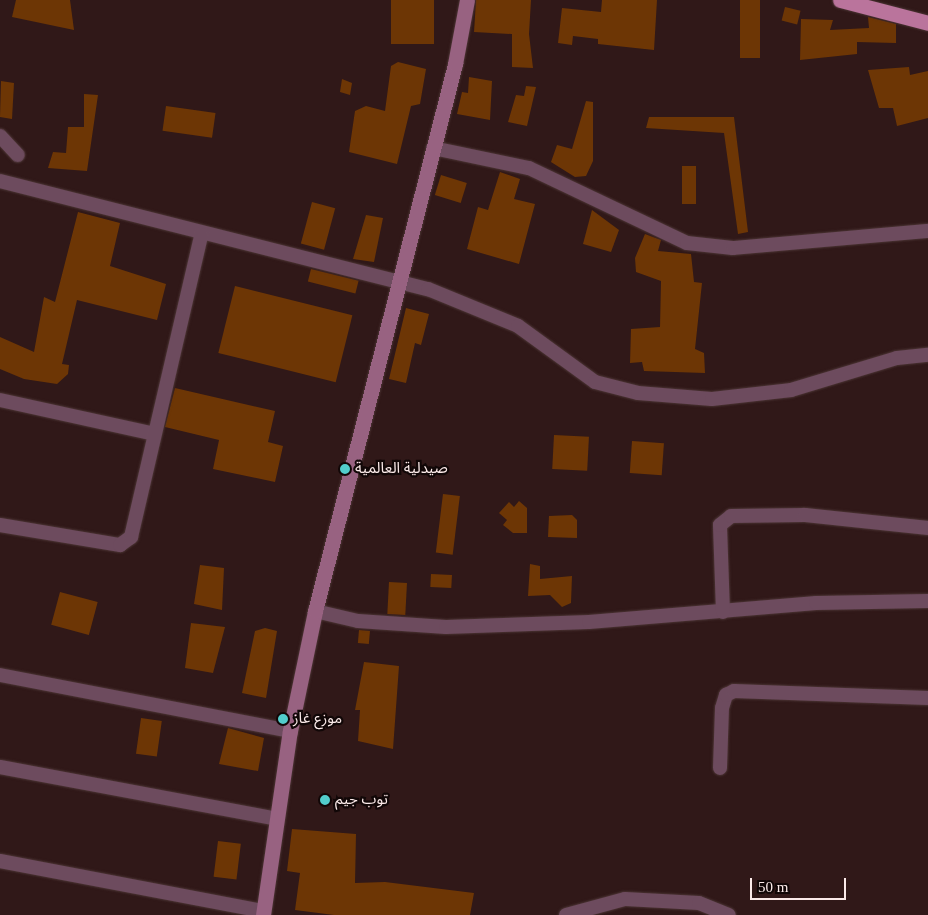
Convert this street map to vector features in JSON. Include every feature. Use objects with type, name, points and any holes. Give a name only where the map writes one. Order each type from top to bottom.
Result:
[{"type":"main road","points":[[840,0],[928,22]]},
{"type":"street","points":[[0,861],[263,913],[290,732],[315,611],[433,148],[467,0]]},
{"type":"street","points":[[0,136],[18,155]]},
{"type":"street","points":[[433,148],[529,168],[687,243],[733,248],[928,230]]},
{"type":"street","points":[[0,181],[200,235],[398,280],[518,326],[595,382],[638,394],[712,399],[791,390],[897,358],[928,355]]},
{"type":"street","points":[[0,525],[126,544],[134,526],[200,235]]},
{"type":"street","points":[[0,400],[154,434]]},
{"type":"street","points":[[723,612],[720,525],[731,516],[805,515],[928,528]]},
{"type":"street","points":[[315,611],[358,621],[446,628],[723,612],[816,603],[928,601]]},
{"type":"street","points":[[0,675],[290,732]]},
{"type":"street","points":[[720,768],[722,708],[726,695],[734,691],[928,698]]},
{"type":"street","points":[[0,768],[277,819]]},
{"type":"street","points":[[566,915],[577,908],[626,899],[700,903],[729,915]]},
{"type":"building","points":[[16,0],[70,0],[74,30],[12,17]]},
{"type":"building","points":[[391,0],[434,0],[434,44],[391,44]]},
{"type":"building","points":[[476,0],[531,0],[529,34],[533,68],[512,67],[512,34],[474,32]]},
{"type":"building","points":[[602,0],[657,0],[654,50],[598,44],[598,39],[573,36],[572,45],[558,43],[562,8],[601,12]]},
{"type":"building","points":[[740,0],[760,0],[760,58],[740,58]]},
{"type":"building","points":[[785,7],[801,11],[797,24],[782,21]]},
{"type":"building","points":[[868,17],[896,24],[896,43],[857,42],[857,54],[800,60],[801,19],[833,20],[830,30],[869,28]]},
{"type":"building","points":[[398,62],[426,69],[420,104],[411,106],[397,164],[349,152],[355,111],[366,106],[385,111],[391,66]]},
{"type":"building","points":[[909,67],[910,75],[928,71],[928,118],[897,126],[893,108],[879,108],[868,70]]},
{"type":"building","points":[[469,77],[492,81],[490,120],[457,114],[462,92],[468,93]]},
{"type":"building","points":[[342,79],[352,83],[350,95],[340,92]]},
{"type":"building","points":[[1,81],[14,83],[12,119],[0,117]]},
{"type":"building","points":[[526,86],[536,87],[527,126],[508,122],[516,95],[524,96]]},
{"type":"building","points":[[84,94],[98,95],[87,171],[48,168],[53,152],[66,153],[68,127],[84,127]]},
{"type":"building","points":[[586,101],[593,102],[593,161],[586,176],[575,177],[551,162],[557,145],[572,149]]},
{"type":"building","points":[[166,106],[216,113],[212,138],[163,131]]},
{"type":"building","points":[[649,117],[734,117],[748,232],[738,234],[724,133],[646,128]]},
{"type":"building","points":[[682,166],[696,166],[696,204],[682,204]]},
{"type":"building","points":[[500,172],[520,179],[514,199],[535,204],[519,264],[467,249],[478,207],[488,210]]},
{"type":"building","points":[[441,175],[467,183],[461,203],[435,195]]},
{"type":"building","points":[[312,202],[335,208],[324,250],[301,244]]},
{"type":"building","points":[[592,210],[619,230],[611,252],[583,244]]},
{"type":"building","points":[[78,212],[120,223],[110,266],[166,284],[157,320],[77,300],[62,364],[69,365],[68,374],[57,384],[24,379],[0,369],[0,337],[34,352],[44,297],[55,302]]},
{"type":"building","points":[[366,215],[383,218],[374,262],[353,259]]},
{"type":"building","points":[[645,234],[661,240],[658,251],[691,254],[694,282],[702,283],[695,349],[704,353],[705,373],[644,371],[642,362],[630,363],[631,329],[660,327],[661,281],[636,272],[635,258]]},
{"type":"building","points":[[311,269],[359,281],[355,293],[308,282]]},
{"type":"building","points":[[235,286],[352,315],[336,382],[218,353]]},
{"type":"building","points":[[406,308],[429,314],[421,345],[415,343],[406,383],[389,379]]},
{"type":"building","points":[[175,388],[275,411],[268,442],[283,446],[275,482],[213,469],[219,440],[165,427]]},
{"type":"building","points":[[554,435],[589,437],[587,471],[552,469]]},
{"type":"building","points":[[632,441],[664,443],[662,475],[630,473]]},
{"type":"building","points":[[443,494],[460,496],[453,555],[436,553]]},
{"type":"building","points":[[519,501],[527,508],[527,533],[513,533],[503,525],[507,520],[499,513],[509,502],[514,507]]},
{"type":"building","points":[[572,515],[577,520],[577,538],[548,537],[549,516]]},
{"type":"building","points":[[530,564],[540,566],[540,579],[572,576],[571,603],[562,607],[550,595],[528,596]]},
{"type":"building","points":[[200,565],[224,568],[222,610],[194,604]]},
{"type":"building","points":[[431,574],[452,575],[451,588],[430,587]]},
{"type":"building","points":[[389,582],[407,583],[405,615],[387,614]]},
{"type":"building","points":[[60,592],[98,602],[89,635],[51,625]]},
{"type":"building","points":[[191,623],[225,627],[213,673],[185,668]]},
{"type":"building","points":[[265,628],[277,631],[266,698],[242,693],[255,631]]},
{"type":"building","points":[[359,630],[370,631],[369,644],[358,643]]},
{"type":"building","points":[[364,662],[399,666],[393,749],[358,741],[360,710],[355,710]]},
{"type":"building","points":[[141,718],[162,721],[157,757],[136,754]]},
{"type":"building","points":[[228,728],[264,738],[258,771],[219,764]]},
{"type":"building","points":[[292,829],[356,834],[355,883],[385,882],[474,893],[470,915],[334,915],[295,910],[300,873],[287,871]]},
{"type":"building","points":[[218,841],[241,844],[236,880],[214,877]]},
{"type":"place","name":"صيدلية العالمية","points":[[345,469]]},
{"type":"place","name":"موزع غاز","points":[[283,719]]},
{"type":"place","name":"توب جيم","points":[[325,800]]}]
